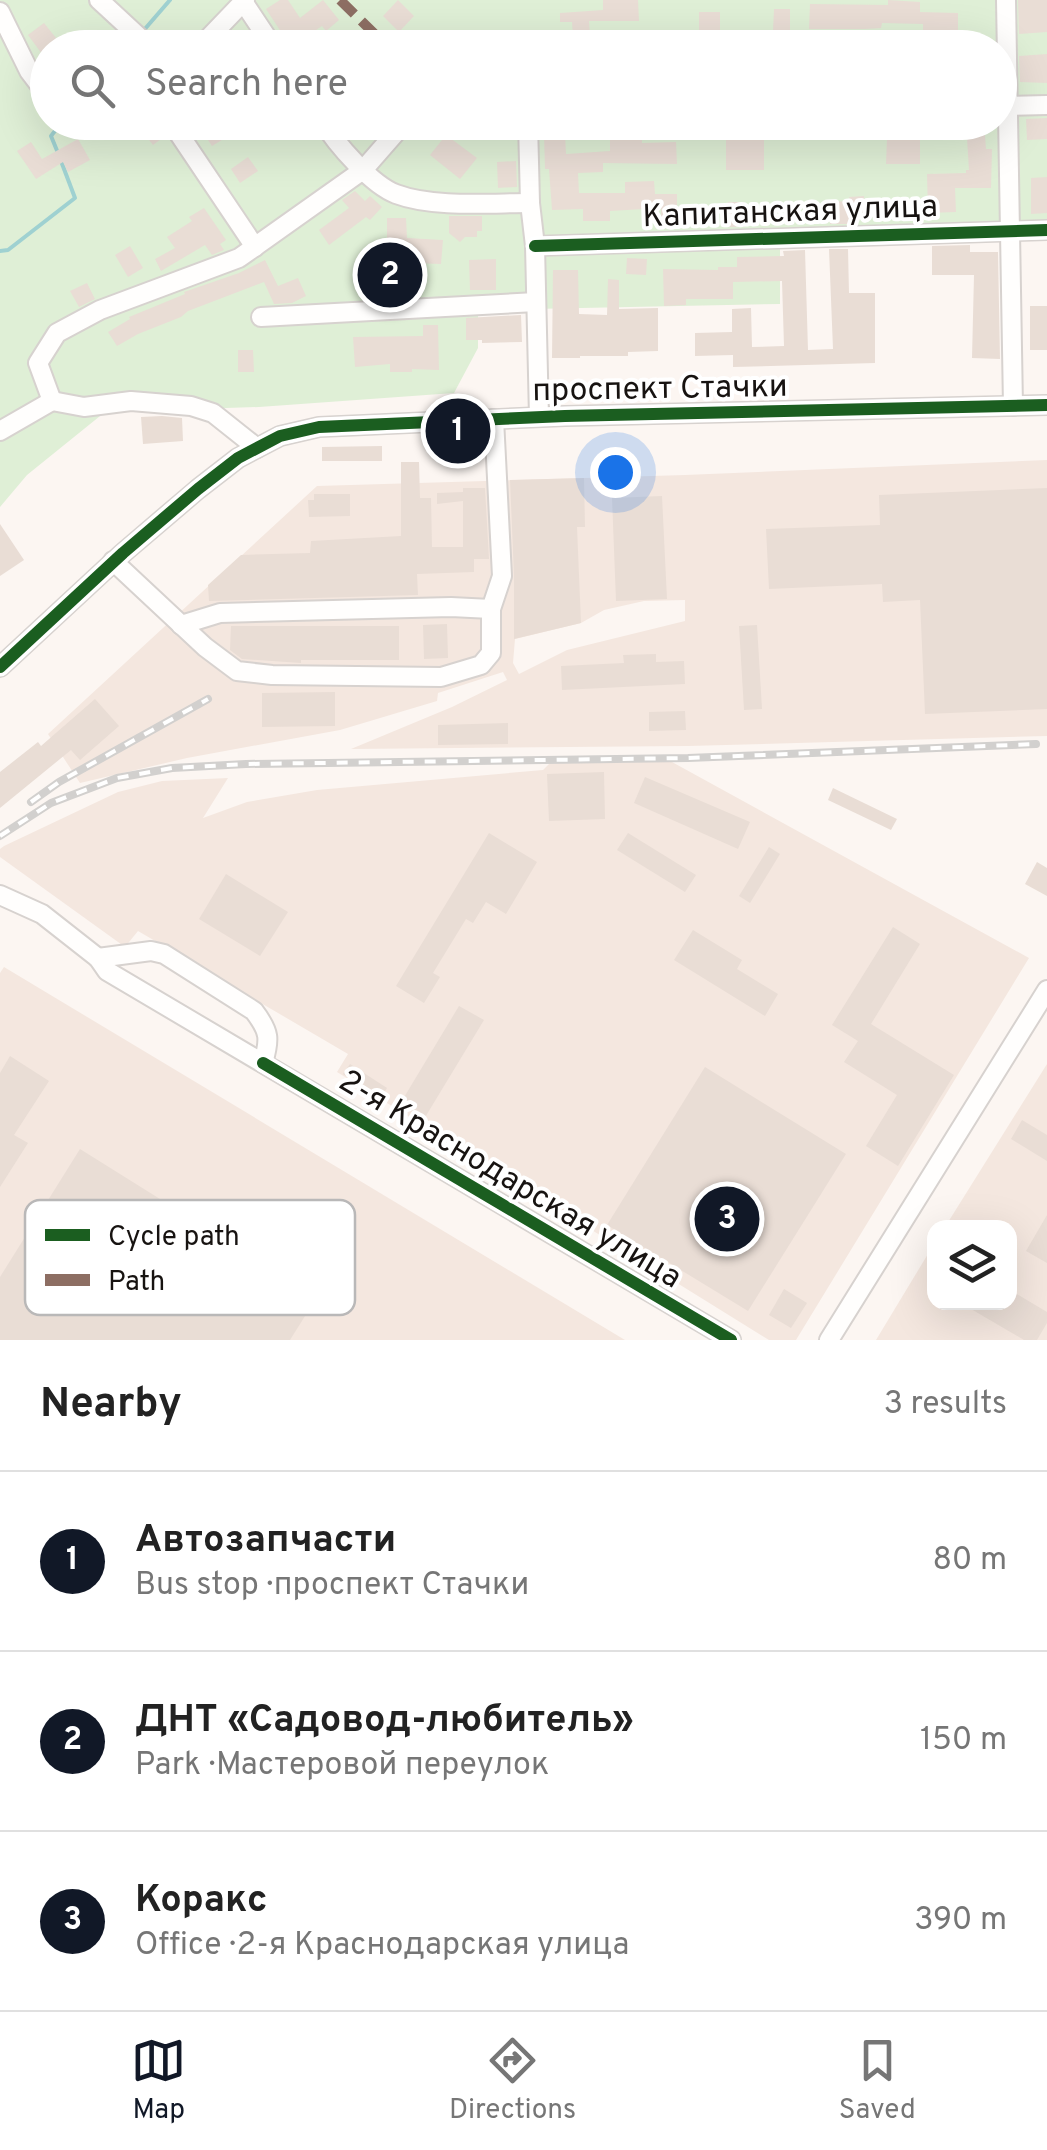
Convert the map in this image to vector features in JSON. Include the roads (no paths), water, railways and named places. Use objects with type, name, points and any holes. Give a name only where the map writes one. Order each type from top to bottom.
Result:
[{"type":"street","points":[[99,0],[132,30]]},
{"type":"street","points":[[216,30],[243,0],[262,30]]},
{"type":"street","points":[[1005,30],[1006,0]]},
{"type":"street","points":[[0,12],[30,72]]},
{"type":"street","points":[[1017,106],[1047,105]]},
{"type":"street","points":[[183,140],[255,247]]},
{"type":"street","points":[[334,140],[363,170],[394,194],[448,204],[530,203]]},
{"type":"street","points":[[52,401],[38,363],[57,333],[100,310],[239,258],[363,170],[389,140]]},
{"type":"street","points":[[528,140],[539,417]]},
{"type":"street","points":[[1005,140],[1013,406]]},
{"type":"street","name":"Капитанская улица","points":[[535,246],[1047,230]]},
{"type":"street","points":[[261,316],[536,302]]},
{"type":"street","points":[[0,431],[52,401],[84,408],[131,401],[191,406],[213,413],[257,448]]},
{"type":"street","name":"проспект Стачки","points":[[0,667],[198,489],[238,458],[280,436],[319,427],[539,417],[1047,406]]},
{"type":"street","points":[[114,562],[205,647],[236,670],[272,675],[440,677],[481,665],[491,653],[491,610],[502,576],[494,419]]},
{"type":"street","points":[[181,624],[220,613],[451,607],[491,610]]},
{"type":"street","name":"2-я Краснодарская улица","points":[[0,895],[42,914],[98,958],[107,971],[731,1340]]},
{"type":"street","points":[[98,958],[151,951],[164,954],[254,1011],[269,1041],[263,1063]]},
{"type":"street","points":[[829,1340],[1047,990]]},
{"type":"waterway","points":[[144,30],[170,0]]},
{"type":"waterway","points":[[53,140],[58,153]]},
{"type":"waterway","points":[[0,251],[8,250],[75,198],[61,161]]},
{"type":"railway","points":[[31,802],[59,782],[208,699]]},
{"type":"railway","points":[[0,836],[51,803],[117,778],[172,768],[688,758],[1036,744]]},
{"type":"place","name":"ДНТ «Садовод-любитель»","points":[[390,275]]},
{"type":"place","name":"Автозапчасти","points":[[458,431]]},
{"type":"place","name":"Коракс","points":[[727,1219]]}]
